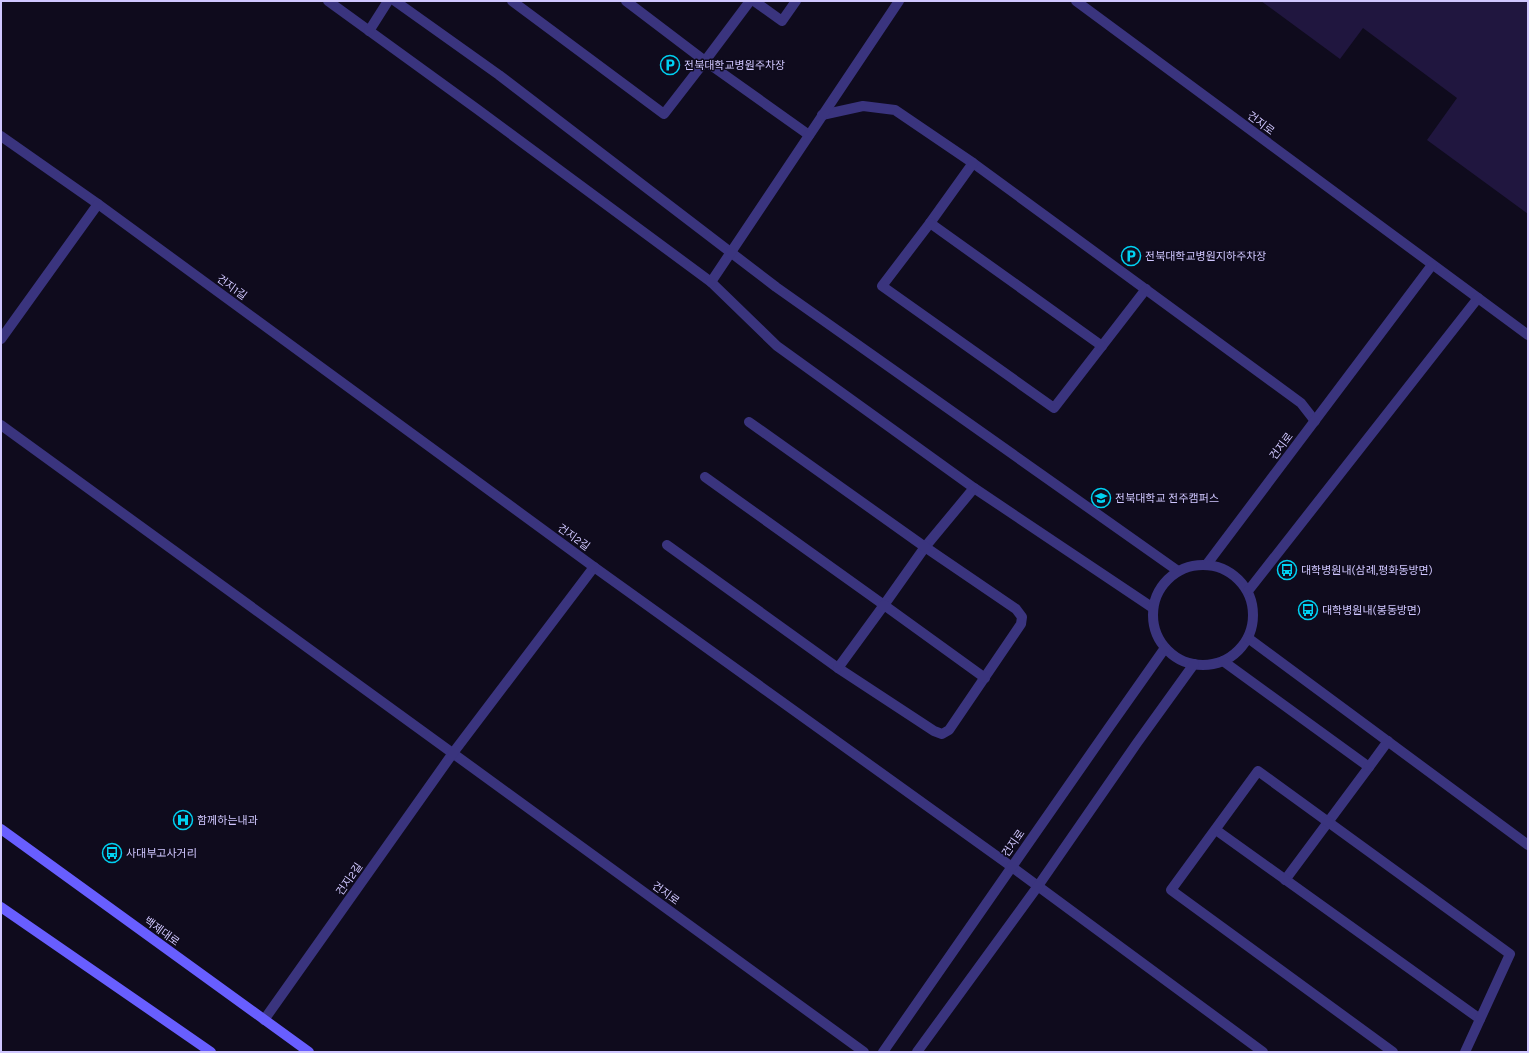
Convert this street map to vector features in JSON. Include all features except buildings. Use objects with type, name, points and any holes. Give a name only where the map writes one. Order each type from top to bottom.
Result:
[{"type":"street","points":[[328,1],[711,282],[777,346],[974,488],[1153,608]]},
{"type":"street","points":[[369,31],[388,1]]},
{"type":"street","points":[[395,1],[499,75],[776,287],[1178,571]]},
{"type":"street","points":[[512,1],[664,114],[750,1]]},
{"type":"street","points":[[626,1],[705,61],[809,135]]},
{"type":"street","points":[[754,1],[782,21],[796,1]]},
{"type":"street","name":"건지로","points":[[1076,1],[1528,335]]},
{"type":"street","points":[[711,282],[895,3]]},
{"type":"street","points":[[822,115],[863,106],[894,110],[973,164],[1301,402],[1315,421]]},
{"type":"street","name":"건지1길","points":[[1,136],[98,204],[351,390]]},
{"type":"street","points":[[973,164],[882,286],[1054,408],[1146,289]]},
{"type":"street","points":[[1,339],[98,204]]},
{"type":"street","points":[[930,223],[1102,346]]},
{"type":"street","name":"건지로","points":[[1207,564],[1432,265]]},
{"type":"street","points":[[1248,591],[1478,298]]},
{"type":"street","name":"건지2길","points":[[264,1020],[453,753],[594,567],[351,390]]},
{"type":"street","points":[[667,545],[838,668],[934,731],[942,734],[949,730],[1021,624],[1022,617],[1016,609],[925,547],[749,422]]},
{"type":"street","points":[[1,425],[453,753]]},
{"type":"street","points":[[705,477],[985,678]]},
{"type":"street","points":[[838,668],[925,547],[974,488]]},
{"type":"street","points":[[1207,564],[1226,569],[1240,580],[1248,591],[1253,607],[1253,622],[1248,638],[1237,652],[1223,662],[1206,665],[1194,664],[1177,658],[1165,648],[1156,633],[1153,608],[1158,592],[1164,582],[1178,571],[1190,566],[1207,564]]},
{"type":"street","points":[[594,567],[1012,866],[1263,1052]]},
{"type":"street","points":[[1248,638],[1528,845]]},
{"type":"street","name":"건지로","points":[[883,1052],[1165,648]]},
{"type":"street","points":[[1223,662],[1369,767]]},
{"type":"street","points":[[917,1052],[1038,886],[1137,743],[1194,664]]},
{"type":"street","points":[[1285,880],[1388,741]]},
{"type":"street","name":"건지로","points":[[453,753],[864,1052]]},
{"type":"street","points":[[1393,1052],[1171,890],[1258,771],[1510,954],[1465,1052]]},
{"type":"street","name":"백제대로","points":[[1,829],[309,1052]]},
{"type":"street","points":[[1216,830],[1480,1019]]},
{"type":"street","points":[[1,907],[211,1052]]},
{"type":"place","name":"전북대학교병원주차장","points":[[670,65]]},
{"type":"place","name":"전북대학교병원지하주차장","points":[[1131,256]]},
{"type":"place","name":"전북대학교 전주캠퍼스","points":[[1101,498]]},
{"type":"place","name":"대학병원내(삼례,평화동방면)","points":[[1287,570]]},
{"type":"place","name":"대학병원내(봉동방면)","points":[[1308,610]]},
{"type":"place","name":"함께하는내과","points":[[183,820]]},
{"type":"place","name":"사대부고사거리","points":[[112,853]]}]
